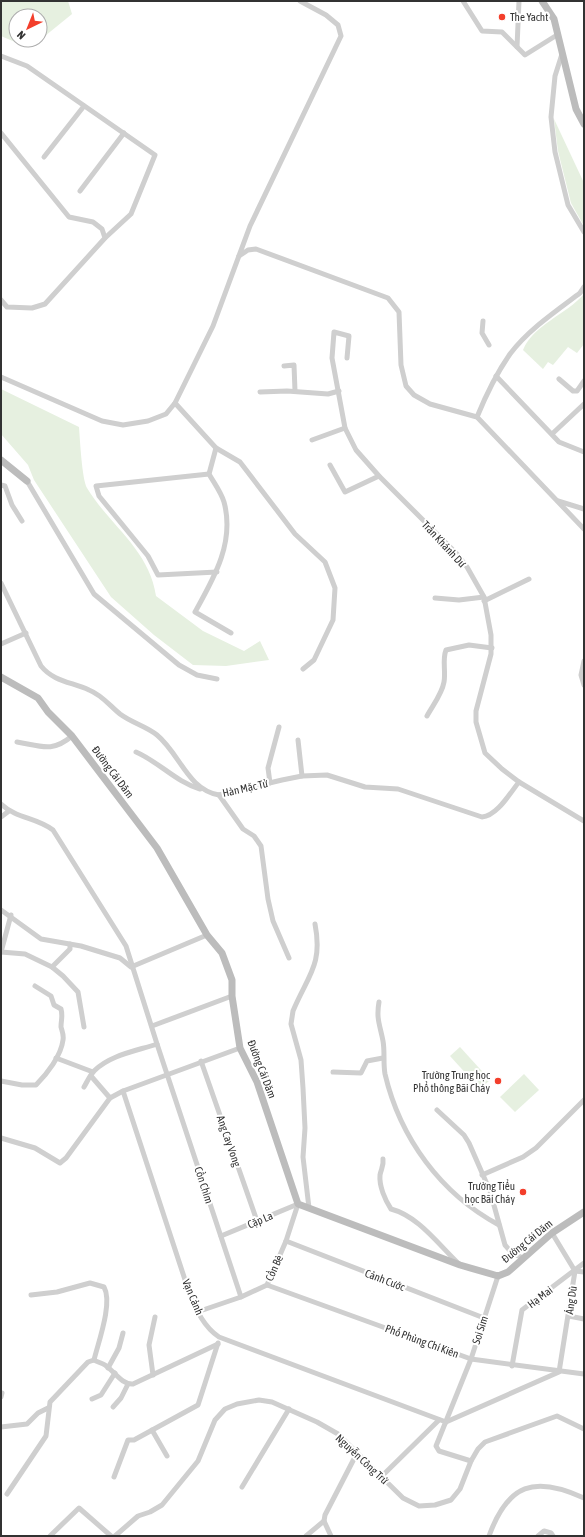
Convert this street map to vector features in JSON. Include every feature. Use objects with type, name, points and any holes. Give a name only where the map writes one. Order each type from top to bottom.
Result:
[{"type":"street","points":[[1,378],[89,416],[102,421],[122,425],[148,421],[166,414],[175,403],[212,326],[250,226],[341,36],[338,25],[326,15],[300,1]]},
{"type":"street","points":[[463,1],[482,31],[502,32],[525,55],[557,35]]},
{"type":"street","points":[[517,46],[519,1]]},
{"type":"street","points":[[542,1],[554,20],[576,109],[584,124]]},
{"type":"street","points":[[562,54],[555,76],[551,117],[555,152],[568,205],[584,232]]},
{"type":"street","points":[[1,56],[26,66],[155,155],[131,214],[105,238],[45,304],[32,308],[7,307],[1,300]]},
{"type":"street","points":[[44,157],[84,106]]},
{"type":"street","points":[[1,133],[68,216],[93,222],[102,229],[105,238]]},
{"type":"street","points":[[80,191],[124,133]]},
{"type":"street","points":[[239,256],[248,250],[256,249],[388,298],[398,312],[401,365],[406,386],[414,395],[430,404],[477,418],[584,529]]},
{"type":"street","points":[[477,418],[496,376],[511,353],[530,332],[580,293],[584,287]]},
{"type":"street","points":[[483,321],[482,333],[489,345]]},
{"type":"street","name":"Trần Khánh Dư","points":[[347,358],[349,336],[334,332],[332,358],[345,428],[356,450],[379,476],[458,554],[484,599],[492,648],[476,711],[476,722],[486,753],[502,769],[520,782],[584,821]]},
{"type":"street","points":[[284,366],[294,365],[295,391]]},
{"type":"street","points":[[496,376],[559,442],[584,452]]},
{"type":"street","points":[[559,380],[573,392],[576,391],[584,381]]},
{"type":"street","points":[[260,392],[295,391],[328,394],[339,391]]},
{"type":"street","points":[[175,403],[216,448],[240,462],[295,534],[325,562],[335,588],[333,620],[314,660],[303,669]]},
{"type":"street","points":[[552,434],[584,404]]},
{"type":"street","points":[[312,440],[345,428]]},
{"type":"street","points":[[216,448],[210,474],[223,501],[228,529],[217,572],[195,612],[231,633]]},
{"type":"street","points":[[1,460],[27,481],[94,594],[179,665],[197,675],[217,679]]},
{"type":"street","points":[[330,465],[345,492],[379,476]]},
{"type":"street","points":[[210,474],[96,486],[99,496],[148,556],[158,575],[217,572]]},
{"type":"street","points":[[1,484],[5,486],[12,504],[22,521]]},
{"type":"street","points":[[557,501],[584,509]]},
{"type":"street","points":[[435,598],[459,600],[484,599],[529,579]]},
{"type":"street","points":[[1,583],[41,666],[46,673],[59,680],[89,690],[100,696],[121,714],[158,735],[201,789]]},
{"type":"street","points":[[1,644],[26,633]]},
{"type":"street","points":[[427,716],[442,692],[444,682],[444,656],[446,650],[469,645],[492,648]]},
{"type":"street","points":[[584,661],[581,675],[584,685]]},
{"type":"street","name":"Đường Cái Dăm","points":[[1,677],[38,698],[48,712],[72,736],[157,848],[207,934],[222,953],[232,980],[232,996],[240,1048],[257,1082],[298,1204],[460,1265],[498,1276],[508,1272],[552,1233],[584,1212]]},
{"type":"street","points":[[270,783],[268,768],[279,727]]},
{"type":"street","points":[[17,742],[46,747],[56,746],[61,745],[72,736]]},
{"type":"street","points":[[298,740],[302,776]]},
{"type":"street","name":"Hàn Mặc Tử","points":[[136,752],[154,762],[180,781],[208,793],[219,795],[302,776],[327,775],[365,787],[398,789],[482,817],[487,817],[498,808],[520,782]]},
{"type":"street","points":[[219,795],[243,829],[254,836],[261,846],[268,898],[273,921],[289,958]]},
{"type":"street","name":"Cồn Chìm","points":[[1,804],[9,811],[22,818],[38,821],[53,830],[120,934],[126,946],[152,1026],[156,1044],[241,1297]]},
{"type":"street","points":[[1,817],[9,811]]},
{"type":"street","points":[[1,910],[11,915],[41,939],[70,944],[120,958],[132,967],[207,934]]},
{"type":"street","points":[[11,915],[1,952],[25,954],[52,967],[78,992],[84,1026]]},
{"type":"street","points":[[309,1208],[303,1157],[305,1128],[303,1081],[301,1060],[291,1019],[293,1011],[317,957],[318,940],[315,924]]},
{"type":"street","points":[[52,967],[70,949],[70,944]]},
{"type":"street","points":[[1,1081],[22,1085],[36,1085],[46,1075],[56,1058],[64,1039],[61,1009],[54,1005],[52,996],[35,986]]},
{"type":"street","points":[[152,1026],[232,996]]},
{"type":"street","points":[[379,1002],[376,1016],[383,1041],[385,1073],[396,1113],[423,1158],[440,1181],[472,1209],[499,1225]]},
{"type":"street","points":[[84,1086],[92,1074],[117,1056],[156,1044]]},
{"type":"street","points":[[1,1138],[35,1148],[60,1163],[66,1158],[110,1098],[167,1073],[240,1048]]},
{"type":"street","points":[[56,1058],[92,1074],[110,1098]]},
{"type":"street","points":[[334,1072],[361,1073],[367,1060],[383,1058]]},
{"type":"street","name":"Ang Cay Vong","points":[[201,1062],[257,1221]]},
{"type":"street","name":"Vạn Cảnh","points":[[123,1091],[197,1312],[211,1331],[220,1337],[439,1420]]},
{"type":"street","points":[[482,1175],[527,1154],[584,1100]]},
{"type":"street","points":[[437,1110],[464,1135],[490,1191],[505,1245],[512,1253],[523,1258]]},
{"type":"street","points":[[383,1159],[384,1165],[380,1176],[385,1199],[391,1209],[402,1212],[460,1265]]},
{"type":"street","name":"Cặp La","points":[[221,1236],[298,1204]]},
{"type":"street","name":"Cồn Bè","points":[[197,1312],[241,1297],[267,1285],[286,1241],[298,1204]]},
{"type":"street","name":"Áng Dù","points":[[552,1233],[575,1271],[559,1372]]},
{"type":"street","name":"Cảnh Cước","points":[[286,1241],[484,1318]]},
{"type":"street","name":"Hạ Mai","points":[[512,1366],[522,1310],[584,1263]]},
{"type":"street","points":[[575,1271],[584,1272]]},
{"type":"street","name":"Soi Sim","points":[[470,1460],[439,1451],[437,1449],[471,1359],[498,1276]]},
{"type":"street","points":[[31,1295],[57,1292],[90,1283],[104,1287],[106,1297],[105,1320],[94,1360]]},
{"type":"street","name":"Phố Phùng Chí Kiên","points":[[267,1285],[471,1359],[512,1366],[584,1374]]},
{"type":"street","points":[[568,1316],[584,1319]]},
{"type":"street","points":[[153,1375],[149,1345],[155,1317]]},
{"type":"street","points":[[108,1368],[119,1348],[123,1333]]},
{"type":"street","points":[[114,1477],[127,1440],[134,1440],[198,1405],[220,1337]]},
{"type":"street","points":[[113,1407],[122,1398],[128,1384],[153,1375],[218,1344]]},
{"type":"street","points":[[7,1494],[46,1436],[48,1429],[48,1408],[50,1402],[69,1380],[88,1362],[94,1360],[116,1373],[128,1384]]},
{"type":"street","points":[[382,1476],[439,1420],[446,1422],[559,1372]]},
{"type":"street","points":[[92,1399],[101,1395],[116,1373]]},
{"type":"street","name":"Nguyễn Công Trứ","points":[[115,1536],[138,1516],[150,1512],[162,1505],[167,1500],[198,1461],[215,1420],[225,1409],[237,1404],[259,1400],[272,1402],[338,1434],[403,1498],[419,1506],[435,1505],[451,1500],[460,1489],[470,1460],[478,1449],[486,1442],[557,1416],[584,1429]]},
{"type":"street","points":[[1,1427],[27,1424],[38,1413],[48,1408]]},
{"type":"street","points":[[242,1487],[289,1409]]},
{"type":"street","points":[[152,1430],[167,1456]]},
{"type":"street","points":[[331,1536],[324,1521],[325,1515],[357,1453]]},
{"type":"street","points":[[489,1536],[501,1508],[518,1491],[532,1487],[551,1486],[584,1498]]},
{"type":"street","points":[[50,1536],[80,1508],[111,1536]]},
{"type":"street","points":[[306,1536],[324,1521]]},
{"type":"street","points":[[538,1536],[544,1532],[551,1533],[553,1536]]},
{"type":"green space","points":[[1,1],[68,1],[72,14],[48,34],[48,8],[8,8],[8,39],[1,36]]},
{"type":"green space","points":[[554,119],[584,183],[584,226],[571,203],[558,151]]},
{"type":"green space","points":[[584,294],[584,344],[577,353],[568,347],[553,365],[548,362],[543,369],[523,350],[528,341],[542,326],[568,308]]},
{"type":"green space","points":[[1,389],[79,427],[83,468],[87,488],[96,502],[128,539],[146,565],[152,579],[156,596],[203,631],[244,651],[260,641],[269,660],[226,666],[193,665],[154,635],[111,597],[34,480],[28,465],[1,434]]},
{"type":"green space","points":[[460,1047],[490,1080],[480,1089],[450,1056]]},
{"type":"green space","points":[[524,1074],[539,1090],[515,1112],[500,1097]]},
{"type":"place","name":"The Yacht","points":[[502,17]]},
{"type":"place","name":"Trường Trung học Phổ thông Bãi Cháy","points":[[498,1081]]},
{"type":"place","name":"Trường Tiểu học Bãi Cháy","points":[[523,1192]]}]
